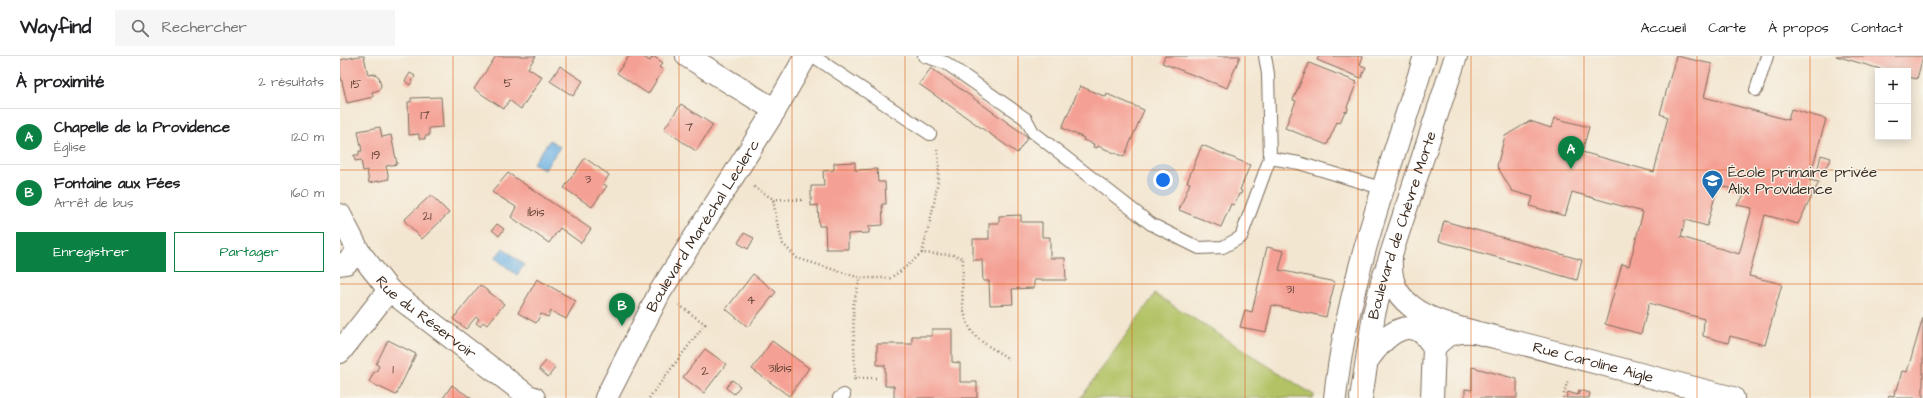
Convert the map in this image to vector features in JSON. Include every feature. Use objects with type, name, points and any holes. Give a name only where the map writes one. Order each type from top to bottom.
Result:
[{"type":"street","points":[[687,56],[775,110]]},
{"type":"street","name":"Boulevard Maréchal Leclerc","points":[[606,398],[660,292],[775,110],[806,56]]},
{"type":"street","name":"Boulevard de Chèvre Morte","points":[[1335,398],[1338,365],[1358,273],[1426,56]]},
{"type":"street","name":"Boulevard de Chèvre Morte","points":[[1361,398],[1374,314],[1390,256],[1456,56]]},
{"type":"street","name":"Rue du Réservoir","points":[[340,215],[359,252],[389,290],[528,396],[534,398]]},
{"type":"street","points":[[340,264],[346,263],[359,252]]},
{"type":"street","name":"Rue Caroline Aigle","points":[[1390,256],[1390,271],[1393,285],[1399,294],[1412,307],[1435,319],[1477,332],[1733,398]]},
{"type":"street","points":[[340,352],[389,290]]},
{"type":"street","points":[[1367,361],[1384,339],[1397,331],[1411,328],[1422,332],[1434,348],[1432,398]]},
{"type":"street","name":"Rue Caroline Aigle","points":[[1434,348],[1444,338],[1456,332],[1477,332]]},
{"type":"lane","points":[[812,56],[930,134]]},
{"type":"lane","points":[[924,56],[946,63],[1026,119],[1033,132],[1151,224],[1199,248],[1223,247],[1241,237],[1270,158],[1268,74],[1265,56]]},
{"type":"lane","points":[[1756,90],[1767,56]]},
{"type":"lane","points":[[1270,158],[1299,163],[1384,189]]},
{"type":"path","points":[[773,199],[783,244],[797,258],[860,278],[890,278],[901,271],[922,253],[931,218],[937,181],[938,152],[930,134]]},
{"type":"path","points":[[735,174],[773,199],[805,200]]},
{"type":"path","points":[[922,253],[953,255],[963,258],[964,310],[968,325],[974,335],[1009,359]]},
{"type":"path","points":[[842,397],[855,378],[853,306],[860,278]]},
{"type":"path","points":[[649,398],[705,324],[660,292]]},
{"type":"path","points":[[855,378],[878,378]]},
{"type":"green space","points":[[1155,294],[1314,395],[1314,398],[1081,398]]},
{"type":"water","points":[[550,140],[560,147],[544,170],[533,163]]},
{"type":"water","points":[[503,248],[524,265],[517,275],[495,258]]},
{"type":"building","points":[[364,56],[368,75],[375,74],[379,77],[381,86],[379,90],[372,92],[373,97],[347,103],[340,73],[340,60]]},
{"type":"building","points":[[496,56],[536,56],[528,68],[542,77],[521,109],[509,100],[504,109],[474,89]]},
{"type":"building","points":[[629,56],[642,56],[650,61],[653,56],[663,63],[659,67],[663,70],[648,94],[617,73]]},
{"type":"building","points":[[1165,56],[1240,56],[1227,88],[1162,63]]},
{"type":"building","points":[[1319,56],[1363,56],[1360,65],[1366,67],[1361,78],[1317,60]]},
{"type":"building","points":[[1676,56],[1712,64],[1704,97],[1788,120],[1791,109],[1826,119],[1809,180],[1819,182],[1798,224],[1765,215],[1749,276],[1782,284],[1765,345],[1730,336],[1728,343],[1703,336],[1704,319],[1649,303],[1641,334],[1605,324],[1622,264],[1629,266],[1643,212],[1572,192],[1565,216],[1530,206],[1533,197],[1512,191],[1497,166],[1505,136],[1530,121],[1551,128],[1554,118],[1589,127],[1582,152],[1654,172],[1668,117],[1660,114]],"holes":[[[1718,185],[1746,193],[1737,205],[1752,208],[1739,254],[1681,237],[1685,220],[1707,226]]]},
{"type":"building","points":[[1836,56],[1923,56],[1917,79],[1911,78],[1911,68],[1877,68]]},
{"type":"building","points":[[1309,63],[1357,82],[1347,107],[1347,112],[1345,111],[1340,123],[1337,122],[1327,145],[1285,128],[1296,101],[1293,100]]},
{"type":"building","points":[[560,66],[583,81],[573,96],[550,81]]},
{"type":"building","points":[[931,68],[1028,137],[1017,153],[919,84]]},
{"type":"building","points":[[410,73],[415,76],[410,85],[405,81]]},
{"type":"building","points":[[1080,86],[1106,97],[1107,94],[1144,110],[1124,157],[1098,146],[1097,148],[1093,147],[1094,144],[1083,140],[1084,138],[1062,128]]},
{"type":"building","points":[[441,97],[443,127],[429,128],[429,136],[425,136],[425,139],[419,139],[419,134],[409,135],[408,102],[411,102],[411,98]]},
{"type":"building","points":[[681,104],[713,125],[696,151],[664,129]]},
{"type":"building","points":[[380,127],[382,137],[391,135],[397,164],[386,166],[389,179],[369,183],[367,170],[363,171],[361,160],[355,161],[354,155],[359,155],[359,151],[362,151],[358,131]]},
{"type":"building","points":[[1202,145],[1250,165],[1240,190],[1242,191],[1241,194],[1239,194],[1234,205],[1231,204],[1221,227],[1179,210],[1190,183],[1187,182]]},
{"type":"building","points":[[1821,155],[1831,158],[1823,172],[1817,172]]},
{"type":"building","points":[[585,158],[609,175],[603,184],[607,186],[592,207],[564,188]]},
{"type":"building","points":[[855,162],[855,170],[877,169],[878,182],[885,182],[886,204],[882,204],[883,225],[869,226],[869,233],[848,234],[848,249],[826,249],[825,226],[819,226],[818,205],[811,206],[811,186],[824,186],[823,171],[834,170],[834,163]]},
{"type":"building","points":[[508,173],[591,229],[581,243],[560,228],[549,243],[511,217],[516,207],[492,192]]},
{"type":"building","points":[[431,195],[449,213],[422,239],[404,220]]},
{"type":"building","points":[[1021,215],[1021,222],[1042,222],[1042,237],[1050,237],[1050,258],[1065,258],[1066,280],[1034,280],[1034,288],[1012,289],[1013,304],[990,305],[989,281],[983,281],[982,260],[973,260],[973,239],[989,239],[989,223],[999,223],[999,216]]},
{"type":"building","points":[[1444,221],[1582,260],[1577,280],[1439,241]]},
{"type":"building","points":[[497,224],[504,229],[499,236],[492,230]]},
{"type":"building","points":[[744,233],[754,238],[748,249],[738,243]]},
{"type":"building","points":[[1267,247],[1284,251],[1279,270],[1335,282],[1326,317],[1272,305],[1266,332],[1240,327],[1245,310],[1252,312]]},
{"type":"building","points":[[753,274],[776,292],[748,327],[726,309]]},
{"type":"building","points":[[537,279],[576,301],[566,319],[551,311],[548,317],[541,314],[536,323],[518,313]]},
{"type":"building","points":[[480,285],[504,304],[487,325],[483,322],[480,326],[476,323],[479,319],[476,317],[466,329],[453,319]]},
{"type":"building","points":[[1923,318],[1923,398],[1888,398],[1889,395],[1894,396],[1902,371],[1907,372]]},
{"type":"building","points":[[932,329],[952,329],[952,362],[960,363],[960,382],[977,382],[977,398],[894,398],[894,386],[885,386],[885,365],[877,365],[877,344],[912,344],[912,336],[932,336]]},
{"type":"building","points":[[388,340],[416,354],[396,395],[369,382],[379,366],[376,364]]},
{"type":"building","points":[[772,341],[809,368],[789,396],[752,369]]},
{"type":"building","points":[[705,349],[726,364],[704,393],[683,377]]},
{"type":"building","points":[[546,361],[555,368],[548,377],[539,369]]},
{"type":"building","points":[[1472,367],[1517,379],[1517,398],[1465,398],[1465,389],[1472,390]]},
{"type":"building","points":[[732,380],[740,386],[734,394],[726,388]]},
{"type":"building","points":[[452,385],[459,390],[471,398],[443,398]]},
{"type":"building","points":[[1579,390],[1590,393],[1589,398],[1566,398],[1568,392],[1578,395]]},
{"type":"place","name":"Chapelle de la Providence","points":[[1571,169]]},
{"type":"place","name":"École primaire privée Alix Providence","points":[[1712,200]]},
{"type":"place","name":"Fontaine aux Fées","points":[[622,326]]}]
